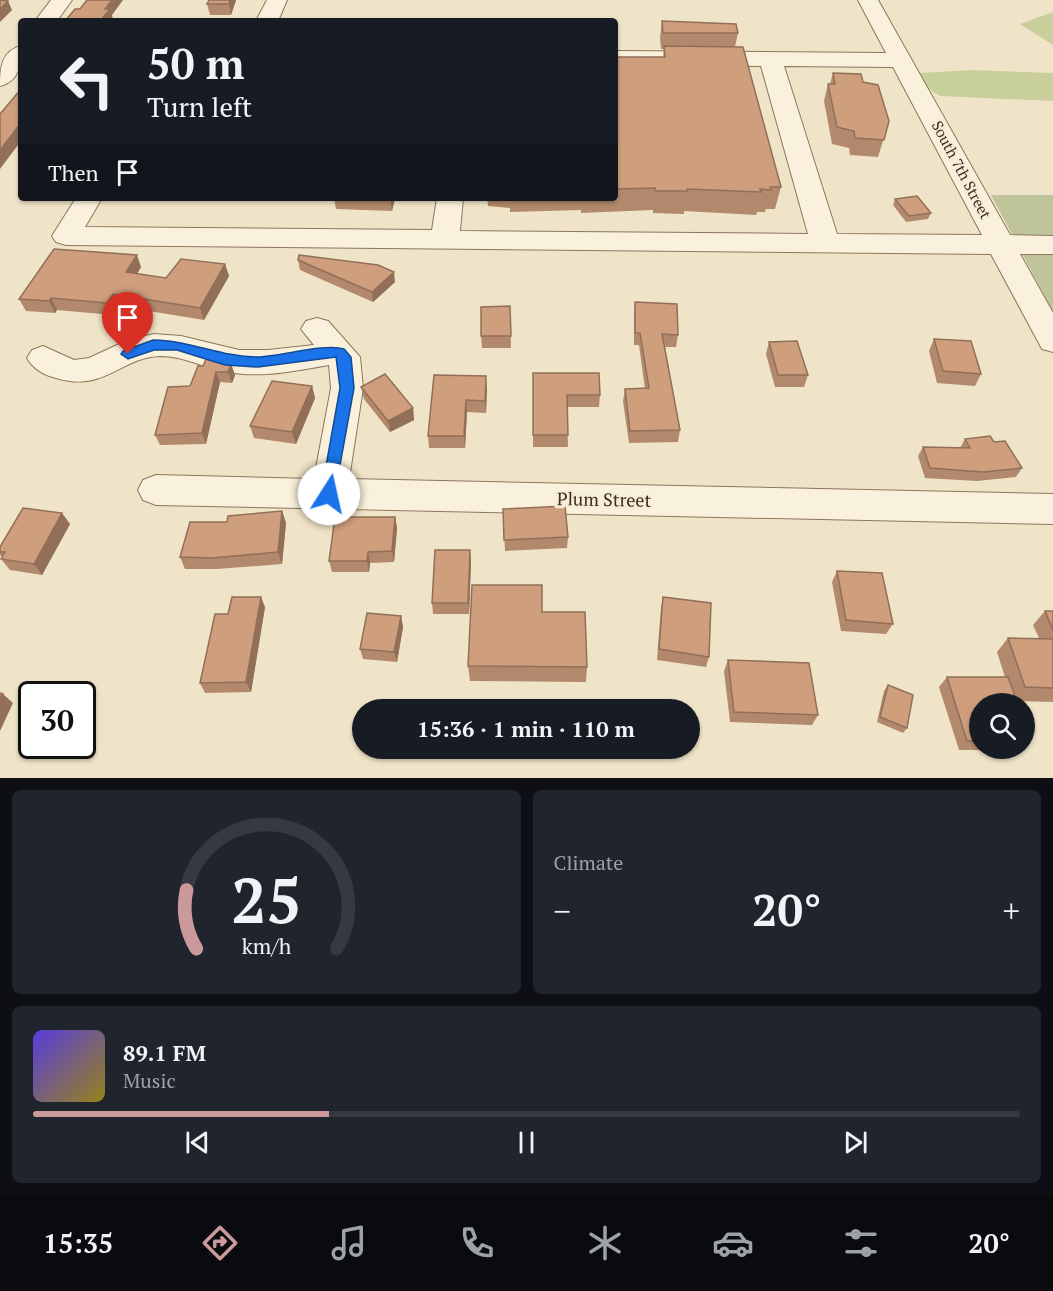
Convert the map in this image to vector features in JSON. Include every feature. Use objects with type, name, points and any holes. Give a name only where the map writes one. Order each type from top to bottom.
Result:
[{"type":"street","points":[[48,18],[62,0]]},
{"type":"street","points":[[268,18],[277,0]]},
{"type":"street","name":"South 7th Street","points":[[868,0],[1053,341]]},
{"type":"street","points":[[0,80],[18,57]]},
{"type":"street","points":[[618,58],[901,60]]},
{"type":"street","points":[[770,59],[825,242]]},
{"type":"street","points":[[87,201],[66,236],[1053,245]]},
{"type":"street","points":[[445,239],[450,201]]},
{"type":"street","points":[[43,358],[56,368],[70,371],[88,370],[110,364],[153,345],[177,345],[225,360],[258,362],[328,340],[344,357],[347,388],[329,494]]},
{"type":"street","name":"Plum Street","points":[[156,490],[1053,509]]},
{"type":"green space","points":[[1053,12],[1053,45],[1020,24]]},
{"type":"green space","points":[[971,70],[1053,73],[1053,101],[940,96],[927,88],[920,73]]},
{"type":"green space","points":[[991,195],[1053,195],[1053,312]]},
{"type":"building","points":[[0,0],[8,1],[0,9]]},
{"type":"building","points":[[87,0],[112,0],[105,9],[110,9],[102,18],[68,18],[75,9],[80,9]]},
{"type":"building","points":[[209,0],[230,0],[229,4],[207,4]]},
{"type":"building","points":[[662,21],[736,24],[738,33],[663,33]]},
{"type":"building","points":[[664,46],[743,47],[781,187],[770,187],[771,190],[760,189],[761,192],[618,189],[618,57],[665,57]]},
{"type":"building","points":[[833,73],[861,74],[863,82],[878,85],[889,121],[884,140],[855,138],[854,131],[837,127],[828,84],[835,84]]},
{"type":"building","points":[[18,93],[18,127],[0,150],[0,114]]},
{"type":"building","points":[[917,196],[931,213],[909,216],[895,199]]},
{"type":"building","points":[[54,249],[137,255],[126,272],[166,278],[181,259],[225,264],[200,308],[113,294],[107,303],[51,298],[49,301],[19,299]]},
{"type":"building","points":[[299,255],[378,265],[394,272],[372,292],[298,260]]},
{"type":"building","points":[[635,302],[677,304],[678,335],[662,334],[680,430],[630,431],[625,389],[649,388],[640,333],[635,333]]},
{"type":"building","points":[[510,306],[511,336],[481,336],[481,307]]},
{"type":"building","points":[[934,339],[971,341],[981,374],[943,371]]},
{"type":"building","points":[[797,341],[808,375],[778,375],[769,342]]},
{"type":"building","points":[[206,359],[231,364],[228,372],[216,372],[202,433],[155,435],[168,387],[190,386],[198,366],[203,366]]},
{"type":"building","points":[[533,373],[599,373],[600,395],[567,395],[568,435],[533,435]]},
{"type":"building","points":[[385,374],[413,408],[388,421],[361,387]]},
{"type":"building","points":[[434,375],[486,376],[485,401],[466,400],[464,436],[428,436]]},
{"type":"building","points":[[272,381],[312,386],[292,432],[250,426]]},
{"type":"building","points":[[990,436],[994,442],[1005,441],[1022,468],[983,472],[930,468],[923,447],[970,448],[965,439]]},
{"type":"building","points":[[565,506],[568,537],[504,540],[503,509]]},
{"type":"building","points":[[23,508],[62,513],[34,564],[1,559],[5,552],[0,552],[0,547]]},
{"type":"building","points":[[282,511],[278,552],[212,558],[180,557],[190,522],[227,522],[228,516]]},
{"type":"building","points":[[335,517],[395,517],[392,551],[368,552],[367,561],[329,561]]},
{"type":"building","points":[[435,550],[470,550],[468,603],[432,603]]},
{"type":"building","points":[[837,571],[882,573],[893,624],[846,620]]},
{"type":"building","points":[[472,585],[542,585],[542,612],[585,612],[587,667],[468,666]]},
{"type":"building","points":[[232,597],[261,597],[246,682],[200,683],[215,614],[228,614]]},
{"type":"building","points":[[663,597],[711,603],[709,657],[659,649]]},
{"type":"building","points":[[1045,611],[1053,611],[1053,630]]},
{"type":"building","points":[[367,613],[401,616],[394,652],[360,649]]},
{"type":"building","points":[[1008,638],[1053,639],[1053,688],[1025,687]]},
{"type":"building","points":[[728,660],[809,663],[818,715],[734,712]]},
{"type":"building","points":[[947,677],[1008,677],[1014,693],[969,693],[969,741],[967,741]]},
{"type":"building","points":[[888,685],[913,695],[907,728],[880,717]]},
{"type":"route","points":[[128,354],[153,345],[177,345],[225,360],[258,362],[339,352],[344,357],[347,388],[329,494]]}]
